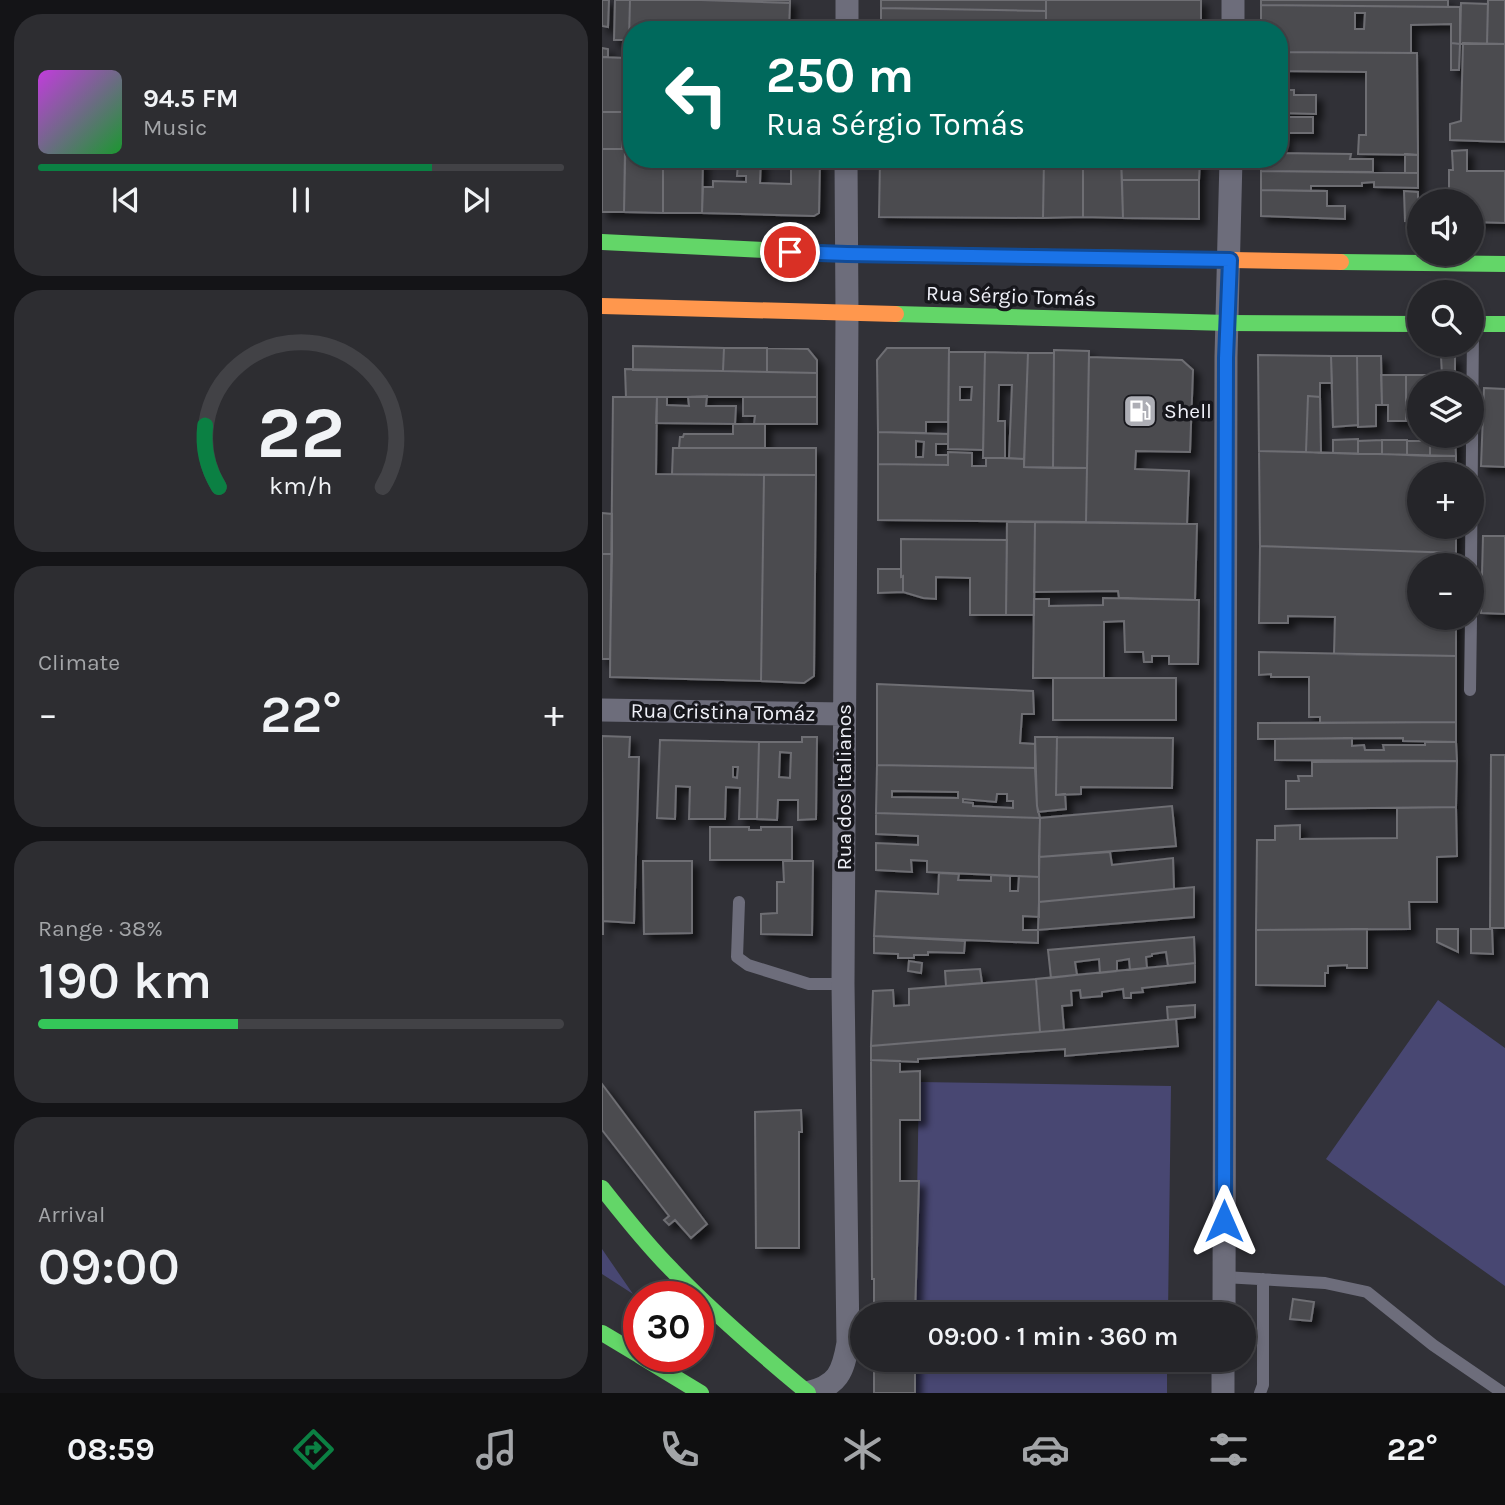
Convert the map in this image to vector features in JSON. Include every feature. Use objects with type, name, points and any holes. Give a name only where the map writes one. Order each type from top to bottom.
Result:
[{"type":"main road","name":"Rua Sérgio Tomás","points":[[602,242],[847,254],[1505,264]]},
{"type":"main road","name":"Rua Sérgio Tomás","points":[[602,306],[1228,323],[1407,324]]},
{"type":"main road","points":[[1484,324],[1505,324]]},
{"type":"main road","points":[[602,1188],[681,1281],[807,1393]]},
{"type":"main road","points":[[602,1333],[623,1346]]},
{"type":"main road","points":[[666,1372],[701,1393]]},
{"type":"street","points":[[847,0],[847,21]]},
{"type":"street","points":[[1233,0],[1233,21]]},
{"type":"street","name":"Rua dos Italianos","points":[[807,1393],[822,1390],[834,1381],[844,1366],[848,1343],[843,984],[846,168]]},
{"type":"street","points":[[1224,1302],[1226,358],[1231,168]]},
{"type":"street","name":"Rua Cristina Tomáz","points":[[602,710],[844,714]]},
{"type":"street","points":[[1223,1372],[1223,1393]]},
{"type":"lane","points":[[1471,553],[1472,357]]},
{"type":"lane","points":[[1470,690],[1471,630]]},
{"type":"lane","points":[[739,902],[737,957],[748,965],[809,984],[843,984]]},
{"type":"lane","points":[[1224,1277],[1325,1283],[1367,1292],[1433,1345],[1503,1393]]},
{"type":"lane","points":[[1260,1393],[1264,1279]]},
{"type":"shaded area","points":[[1438,1000],[1505,1048],[1505,1286],[1326,1159]]},
{"type":"shaded area","points":[[919,1082],[1171,1086],[1168,1302],[915,1302]]},
{"type":"shaded area","points":[[602,1249],[624,1281],[623,1288],[602,1274]]},
{"type":"shaded area","points":[[915,1372],[1167,1372],[1167,1393],[914,1393]]},
{"type":"building","points":[[602,0],[609,0],[608,27],[602,26]]},
{"type":"building","points":[[615,0],[630,0],[629,21],[623,21],[623,40],[614,40]]},
{"type":"building","points":[[630,0],[790,3],[789,21],[629,21]]},
{"type":"building","points":[[701,0],[790,0],[790,3]]},
{"type":"building","points":[[881,0],[1046,0],[1046,11],[881,8]]},
{"type":"building","points":[[1046,0],[1201,0],[1201,21],[1046,21]]},
{"type":"building","points":[[1261,0],[1448,0],[1448,7],[1261,5]]},
{"type":"building","points":[[1488,0],[1505,0],[1505,44],[1487,44]]},
{"type":"building","points":[[1461,3],[1488,4],[1487,44],[1460,44]]},
{"type":"building","points":[[1261,5],[1460,7],[1460,44],[1451,43],[1451,24],[1411,25],[1411,53],[1288,52],[1288,21],[1261,21]],"holes":[[[1355,13],[1365,13],[1364,29],[1355,29]]]},
{"type":"building","points":[[881,8],[1046,11],[1046,21],[881,21]]},
{"type":"building","points":[[1451,43],[1460,44],[1459,70],[1451,70]]},
{"type":"building","points":[[1463,43],[1505,44],[1505,142],[1450,140],[1450,124],[1461,121]]},
{"type":"building","points":[[602,48],[608,49],[608,57],[602,57]]},
{"type":"building","points":[[1288,52],[1417,53],[1418,155],[1358,154],[1359,135],[1366,135],[1366,72],[1288,71]]},
{"type":"building","points":[[602,57],[623,58],[623,112],[602,112]]},
{"type":"building","points":[[1288,90],[1294,90],[1294,95],[1316,95],[1316,114],[1288,113]]},
{"type":"building","points":[[602,112],[623,112],[622,149],[602,149]]},
{"type":"building","points":[[1288,117],[1313,117],[1313,133],[1288,133]]},
{"type":"building","points":[[602,149],[623,149],[624,212],[602,212]]},
{"type":"building","points":[[1467,150],[1467,171],[1505,171],[1505,223],[1484,222],[1484,189],[1449,189],[1449,170],[1453,170],[1452,151]]},
{"type":"building","points":[[1288,153],[1351,154],[1350,159],[1373,159],[1373,172],[1261,171],[1261,168],[1288,168]]},
{"type":"building","points":[[1405,154],[1418,155],[1418,173],[1405,173]]},
{"type":"building","points":[[625,168],[663,168],[663,213],[624,212]]},
{"type":"building","points":[[663,168],[703,168],[702,213],[663,213]]},
{"type":"building","points":[[738,168],[761,168],[760,183],[791,184],[791,168],[820,168],[819,213],[814,216],[702,213],[703,187],[713,187],[713,181],[746,182],[746,176],[737,176]]},
{"type":"building","points":[[880,168],[1044,168],[1043,218],[879,217]]},
{"type":"building","points":[[1044,168],[1083,168],[1083,217],[1043,218]]},
{"type":"building","points":[[1083,168],[1121,168],[1123,218],[1083,217]]},
{"type":"building","points":[[1121,168],[1200,168],[1199,180],[1122,180]]},
{"type":"building","points":[[1261,171],[1418,173],[1418,188],[1374,187],[1374,182],[1362,183],[1362,186],[1311,186],[1311,191],[1261,190]]},
{"type":"building","points":[[1122,180],[1199,180],[1199,219],[1123,218]]},
{"type":"building","points":[[1261,190],[1327,191],[1327,206],[1345,206],[1345,219],[1261,216]]},
{"type":"building","points":[[1404,191],[1407,191],[1405,221]]},
{"type":"building","points":[[633,346],[724,348],[723,371],[633,370]]},
{"type":"building","points":[[724,348],[767,348],[767,372],[723,371]]},
{"type":"building","points":[[767,348],[808,349],[817,360],[817,373],[767,372]]},
{"type":"building","points":[[887,348],[949,348],[948,422],[926,422],[926,433],[878,432],[877,360]]},
{"type":"building","points":[[1054,350],[1089,351],[1087,468],[1053,468]]},
{"type":"building","points":[[949,352],[985,352],[983,450],[948,449]],"holes":[[[960,387],[972,387],[971,400],[960,400]]]},
{"type":"building","points":[[985,352],[1028,353],[1024,459],[1009,458],[1012,385],[999,385],[998,421],[1005,421],[1005,458],[983,458]]},
{"type":"building","points":[[1028,353],[1054,353],[1053,468],[1024,467]]},
{"type":"building","points":[[1258,355],[1331,356],[1332,383],[1320,383],[1320,397],[1308,396],[1306,452],[1259,451]]},
{"type":"building","points":[[1331,356],[1357,356],[1358,425],[1333,427]]},
{"type":"building","points":[[1357,356],[1381,356],[1382,405],[1376,405],[1376,426],[1358,427]]},
{"type":"building","name":"Shell","points":[[1089,357],[1182,360],[1193,370],[1190,452],[1136,451],[1135,469],[1189,471],[1187,524],[1086,522]]},
{"type":"building","points":[[1441,357],[1455,357],[1455,371],[1442,371]]},
{"type":"building","points":[[625,369],[817,373],[817,397],[626,397]]},
{"type":"building","points":[[1381,375],[1406,375],[1406,421],[1388,421],[1388,405],[1382,405]]},
{"type":"building","points":[[1406,375],[1407,375],[1407,421]]},
{"type":"building","points":[[1484,388],[1505,389],[1505,467],[1484,466],[1484,462],[1481,462],[1482,448],[1484,448]]},
{"type":"building","points":[[707,396],[706,406],[736,406],[735,424],[656,423],[657,397],[667,397],[667,405],[689,406],[688,397]]},
{"type":"building","points":[[1308,396],[1320,397],[1321,453],[1306,452]]},
{"type":"building","points":[[613,397],[657,397],[656,474],[764,475],[761,681],[610,677]]},
{"type":"building","points":[[743,397],[817,397],[817,424],[754,424],[755,416],[743,416]]},
{"type":"building","points":[[733,424],[765,424],[765,448],[679,448],[680,437],[684,434],[733,434]]},
{"type":"building","points":[[878,432],[948,434],[948,444],[936,444],[936,455],[948,455],[948,465],[878,464]],"holes":[[[916,441],[924,442],[923,457],[916,457]]]},
{"type":"building","points":[[1358,439],[1358,454],[1333,453],[1333,440]]},
{"type":"building","points":[[1382,440],[1382,454],[1358,454],[1358,441]]},
{"type":"building","points":[[1382,440],[1407,440],[1407,455],[1382,454]]},
{"type":"building","points":[[673,448],[816,448],[816,475],[672,474]]},
{"type":"building","points":[[1407,448],[1430,448],[1430,456],[1407,455]]},
{"type":"building","points":[[1430,448],[1456,448],[1456,456],[1430,456]]},
{"type":"building","points":[[1259,451],[1456,456],[1456,462],[1407,462],[1407,539],[1456,539],[1456,553],[1260,546]]},
{"type":"building","points":[[948,452],[972,453],[972,466],[986,466],[986,458],[1002,458],[1024,459],[1024,467],[1087,468],[1086,522],[878,520],[878,464],[948,465]]},
{"type":"building","points":[[764,475],[816,475],[814,676],[804,683],[761,681]]},
{"type":"building","points":[[602,513],[612,514],[612,554],[602,554]]},
{"type":"building","points":[[1007,522],[1035,522],[1034,615],[1006,615]]},
{"type":"building","points":[[1035,522],[1197,524],[1195,600],[1119,598],[1118,591],[1034,592]]},
{"type":"building","points":[[1484,536],[1505,536],[1505,614],[1484,613]]},
{"type":"building","points":[[901,539],[1007,540],[1006,615],[970,615],[970,578],[936,577],[936,599],[903,592]]},
{"type":"building","points":[[1260,546],[1456,553],[1407,553],[1407,630],[1456,630],[1456,656],[1334,654],[1335,617],[1288,616],[1288,623],[1259,623]]},
{"type":"building","points":[[602,554],[612,554],[610,659],[602,659]]},
{"type":"building","points":[[878,569],[901,569],[903,592],[878,593]]},
{"type":"building","points":[[1103,598],[1199,600],[1198,664],[1169,664],[1169,656],[1152,656],[1152,662],[1144,662],[1143,652],[1125,652],[1124,621],[1104,622],[1104,678],[1033,678],[1034,599],[1049,599],[1049,606],[1103,605]]},
{"type":"building","points":[[1259,652],[1456,656],[1456,722],[1320,723],[1320,717],[1309,717],[1309,677],[1259,675]]},
{"type":"building","points":[[1053,678],[1176,678],[1176,720],[1053,720]]},
{"type":"building","points":[[877,684],[1033,691],[1034,714],[1022,714],[1020,743],[1035,744],[1035,768],[877,765]]},
{"type":"building","points":[[1456,722],[1456,742],[1403,741],[1403,738],[1258,739],[1258,723]]},
{"type":"building","points":[[602,736],[630,737],[629,757],[639,757],[634,923],[603,921],[603,935]]},
{"type":"building","points":[[802,737],[817,737],[816,819],[798,820],[798,800],[778,800],[777,820],[757,819],[759,742],[802,742]],"holes":[[[780,752],[791,753],[790,778],[779,777]]]},
{"type":"building","points":[[1035,737],[1057,737],[1056,795],[1065,794],[1066,809],[1038,812]]},
{"type":"building","points":[[1057,737],[1173,738],[1172,788],[1081,787],[1081,794],[1056,795]]},
{"type":"building","points":[[1352,738],[1352,746],[1364,745],[1365,750],[1384,750],[1383,745],[1456,742],[1457,761],[1275,760],[1275,739]]},
{"type":"building","points":[[660,740],[759,742],[757,819],[739,819],[740,788],[726,787],[725,819],[689,819],[690,787],[676,786],[675,819],[657,818]],"holes":[[[733,767],[738,767],[737,778],[733,777]]]},
{"type":"building","points":[[1491,755],[1505,755],[1505,928],[1490,928]]},
{"type":"building","points":[[1457,761],[1456,807],[1286,809],[1286,781],[1299,781],[1298,776],[1312,776],[1312,762]]},
{"type":"building","points":[[877,765],[1035,768],[1040,818],[876,813]],"holes":[[[892,791],[958,792],[958,798],[892,797]],[[997,794],[1007,794],[1007,801],[1013,801],[1013,808],[973,806],[973,803],[963,802],[963,799],[996,802]]]},
{"type":"building","points":[[1172,806],[1176,846],[1039,857],[1040,818]]},
{"type":"building","points":[[1456,807],[1457,856],[1437,857],[1437,902],[1409,902],[1410,929],[1256,930],[1257,840],[1275,840],[1275,826],[1300,825],[1300,839],[1397,838],[1397,808]]},
{"type":"building","points":[[876,813],[1040,818],[1039,877],[927,872],[927,861],[911,860],[912,872],[876,870],[876,843],[918,845],[918,836],[876,834]]},
{"type":"building","points":[[710,827],[749,827],[749,830],[761,830],[761,827],[792,827],[792,860],[710,860]]},
{"type":"building","points":[[1110,852],[1112,865],[1173,858],[1174,889],[1039,902],[1039,857]]},
{"type":"building","points":[[643,861],[692,861],[692,933],[644,934]]},
{"type":"building","points":[[783,861],[813,861],[812,935],[761,934],[761,914],[777,913],[777,882],[784,882]]},
{"type":"building","points":[[939,873],[959,874],[958,880],[991,881],[991,875],[1010,876],[1010,891],[1018,891],[1019,876],[1039,877],[1039,917],[1023,916],[1023,930],[1038,930],[1038,943],[874,936],[876,891],[938,894]]},
{"type":"building","points":[[1194,887],[1194,917],[1038,930],[1039,902]]},
{"type":"building","points":[[1367,929],[1367,968],[1328,966],[1325,986],[1256,985],[1256,930]]},
{"type":"building","points":[[1437,929],[1458,929],[1458,952],[1437,942]]},
{"type":"building","points":[[1471,929],[1492,929],[1493,954],[1471,953]]},
{"type":"building","points":[[874,936],[965,941],[964,953],[928,952],[928,955],[914,955],[914,958],[898,958],[898,954],[874,953]]},
{"type":"building","points":[[1194,937],[1195,963],[1168,966],[1166,952],[1146,957],[1147,968],[1130,970],[1129,959],[1117,961],[1117,971],[1100,973],[1099,959],[1075,962],[1077,975],[1051,978],[1048,950]]},
{"type":"building","points":[[909,961],[922,963],[921,973],[908,971]]},
{"type":"building","points":[[1195,963],[1195,982],[1142,988],[1143,992],[1131,993],[1131,998],[1124,998],[1123,989],[1102,992],[1102,996],[1081,998],[1080,990],[1071,991],[1072,1005],[1062,1006],[1064,1030],[1040,1032],[1036,979]]},
{"type":"building","points":[[980,969],[982,983],[946,986],[945,971]]},
{"type":"building","points":[[1036,979],[1040,1032],[871,1046],[873,991],[893,990],[894,1006],[909,1005],[909,989]]},
{"type":"building","points":[[1195,1005],[1195,1017],[1168,1020],[1167,1007]]},
{"type":"building","points":[[1176,1019],[1178,1046],[1065,1056],[1065,1049],[918,1059],[918,1062],[871,1060],[871,1046]]},
{"type":"building","points":[[871,1060],[900,1061],[900,1072],[920,1071],[920,1120],[900,1120],[900,1181],[919,1181],[915,1302],[874,1302]]},
{"type":"building","points":[[602,1084],[707,1224],[691,1238],[675,1220],[669,1225],[664,1220],[669,1216],[602,1130]]},
{"type":"building","points":[[801,1110],[799,1248],[756,1248],[755,1112]]},
{"type":"building","points":[[1293,1299],[1314,1302],[1311,1321],[1290,1319]]},
{"type":"building","points":[[874,1372],[915,1372],[915,1393],[874,1393]]},
{"type":"traffic: fast","points":[[602,242],[847,254],[1126,258]]},
{"type":"traffic: fast","points":[[1341,262],[1505,264]]},
{"type":"traffic: fast","points":[[896,314],[1228,323],[1407,324]]},
{"type":"traffic: fast","points":[[1484,324],[1505,324]]},
{"type":"traffic: fast","points":[[602,1188],[688,1286],[808,1393]]},
{"type":"traffic: fast","points":[[602,1333],[623,1345]]},
{"type":"traffic: fast","points":[[666,1372],[701,1393]]},
{"type":"traffic: slow","points":[[1126,258],[1341,262]]},
{"type":"traffic: slow","points":[[602,306],[896,314]]},
{"type":"place","name":"Shell","points":[[1140,411]]},
{"type":"route","points":[[790,252],[1230,260],[1226,358],[1224,1221]]}]
